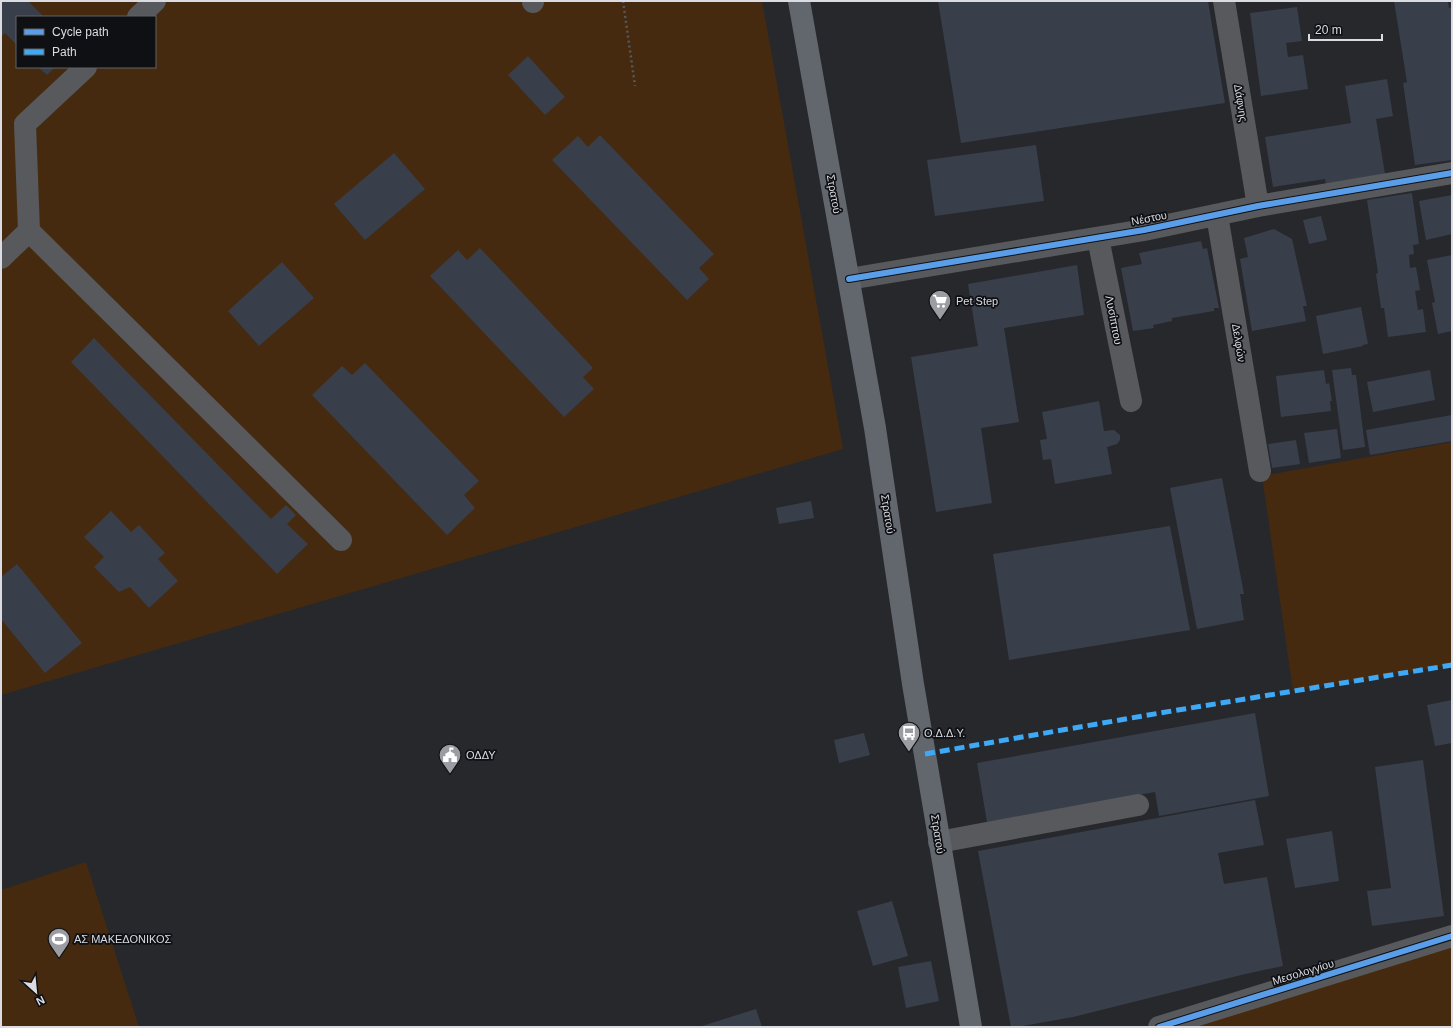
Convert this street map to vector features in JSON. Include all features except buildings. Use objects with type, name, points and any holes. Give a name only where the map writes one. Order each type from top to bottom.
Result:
[{"type":"main road","name":"Στρατού","points":[[799,1],[875,428],[913,684],[971,1027]]},
{"type":"street","points":[[139,16],[155,1]]},
{"type":"street","name":"Δάφνης","points":[[1224,1],[1258,206]]},
{"type":"street","points":[[85,68],[26,124],[29,231],[341,540]]},
{"type":"street","name":"Νέστου","points":[[849,279],[1098,238],[1258,206],[1452,173]]},
{"type":"street","name":"Δελφών","points":[[1218,215],[1260,471]]},
{"type":"street","points":[[1,258],[29,231]]},
{"type":"street","name":"Λυσίππου","points":[[1098,238],[1131,401]]},
{"type":"street","points":[[939,842],[1138,805]]},
{"type":"street","name":"Μεσολογγίου","points":[[1159,1027],[1452,936]]},
{"type":"path","points":[[623,1],[635,86]]},
{"type":"shaded area","points":[[1,1],[762,1],[843,449],[1,695]]},
{"type":"shaded area","points":[[1452,442],[1452,665],[1293,691],[1262,476]]},
{"type":"shaded area","name":"ΑΣ ΜΑΚΕΔΟΝΙΚΟΣ","points":[[86,862],[139,1027],[1,1027],[1,890]]},
{"type":"shaded area","points":[[1452,945],[1452,1027],[1192,1027]]},
{"type":"marked path","points":[[925,754],[1160,713],[1452,665]]},
{"type":"cycle path","points":[[849,279],[1144,230],[1258,206],[1452,173]]},
{"type":"cycle path","points":[[1159,1027],[1452,936]]},
{"type":"place","name":"Pet Step","points":[[940,320]]},
{"type":"place","name":"Ο.Δ.Δ.Υ.","points":[[909,752]]},
{"type":"place","name":"ΟΔΔΥ","points":[[450,774]]},
{"type":"place","name":"ΑΣ ΜΑΚΕΔΟΝΙΚΟΣ","points":[[59,958]]}]
